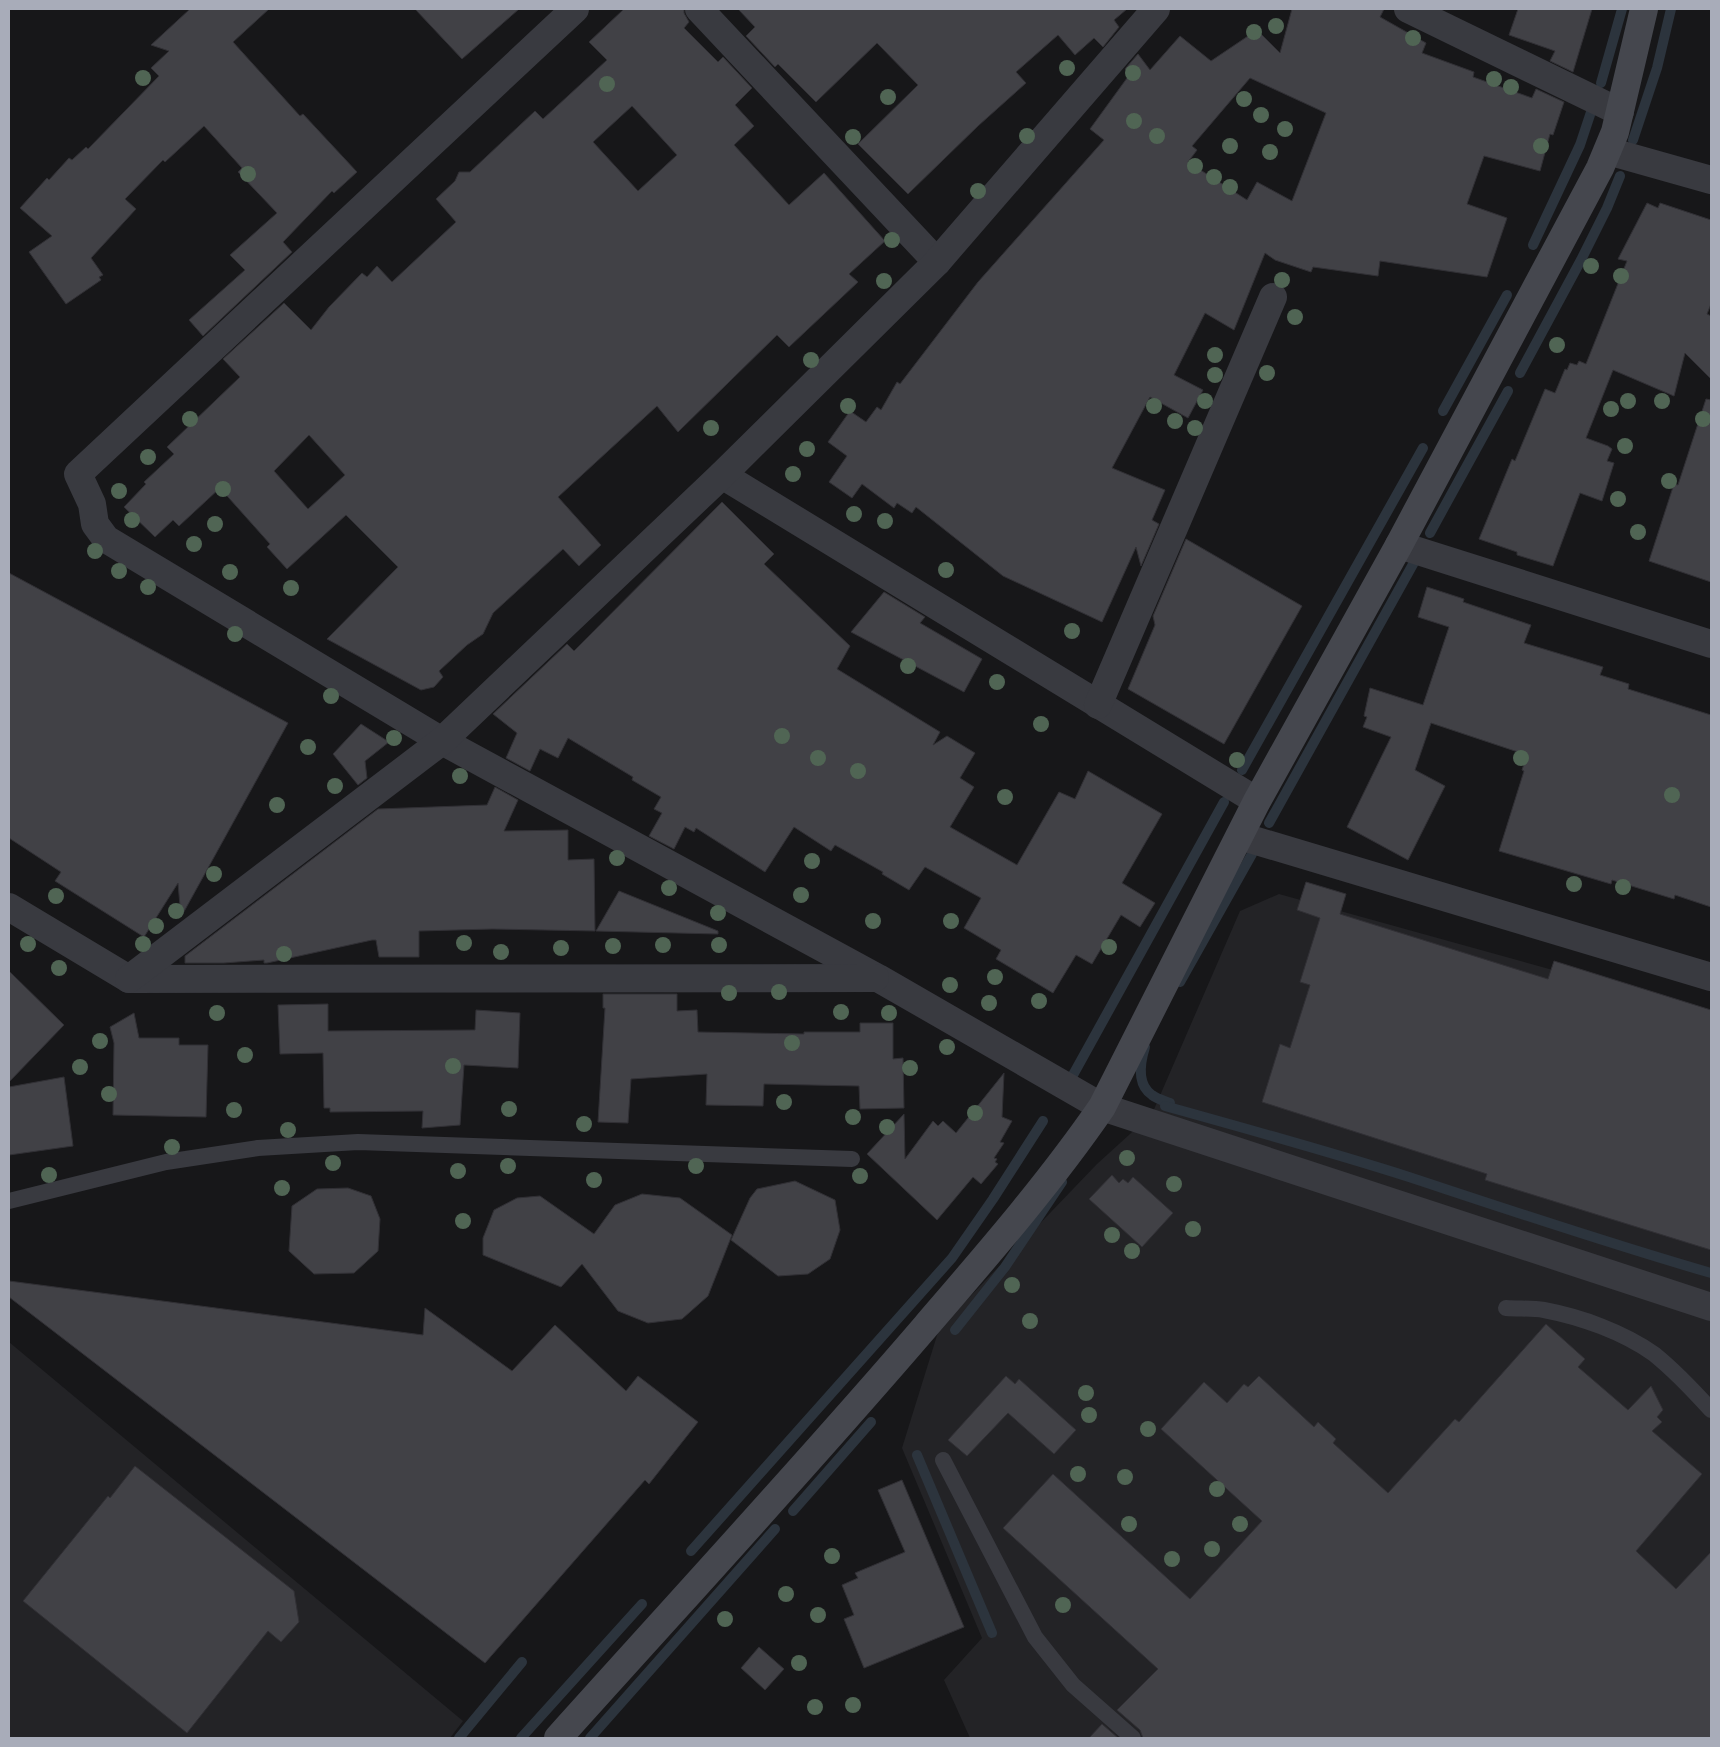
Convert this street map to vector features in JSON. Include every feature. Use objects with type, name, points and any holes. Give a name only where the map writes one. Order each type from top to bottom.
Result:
[{"type":"main road","points":[[558,1738],[876,1384],[1042,1189],[1074,1148],[1102,1107],[1257,801],[1399,545],[1608,151],[1620,112],[1644,9]]},
{"type":"street","points":[[575,9],[78,474],[92,504],[95,524],[106,539],[442,740],[878,978],[1102,1107],[1711,1307]]},
{"type":"street","points":[[699,9],[937,262]]},
{"type":"street","points":[[129,979],[442,740],[722,476],[937,262],[1156,9]]},
{"type":"street","points":[[1408,9],[1620,112]]},
{"type":"street","points":[[1608,151],[1711,180]]},
{"type":"street","points":[[1098,705],[1273,297]]},
{"type":"street","points":[[722,476],[1257,801]]},
{"type":"street","points":[[1399,545],[1711,644]]},
{"type":"street","points":[[1240,836],[1711,977]]},
{"type":"street","points":[[9,907],[129,979],[878,978]]},
{"type":"lane","points":[[9,1201],[166,1162],[258,1148],[358,1142],[852,1159]]},
{"type":"lane","points":[[1506,1308],[1543,1310],[1582,1319],[1617,1333],[1653,1354],[1687,1383],[1711,1410]]},
{"type":"lane","points":[[943,1460],[1035,1637],[1073,1685],[1133,1738]]},
{"type":"shaded area","points":[[1279,894],[1711,1014],[1711,1738],[970,1738],[944,1680],[982,1638],[902,1448],[939,1329],[1097,1164],[1152,1114],[1240,911]]},
{"type":"shaded area","points":[[9,1342],[463,1721],[450,1738],[9,1738]]},
{"type":"building","points":[[190,9],[269,9],[233,42],[300,116],[303,114],[357,172],[334,193],[332,191],[283,242],[292,252],[203,336],[189,320],[245,270],[230,255],[277,213],[238,172],[242,168],[204,126],[165,162],[163,160],[125,199],[136,209],[91,258],[103,275],[99,277],[101,280],[66,304],[29,252],[52,236],[20,208],[47,178],[49,180],[69,158],[72,160],[86,147],[88,149],[159,76],[151,68],[169,51],[151,45]]},
{"type":"building","points":[[415,9],[519,9],[462,59]]},
{"type":"building","points":[[624,9],[684,9],[689,22],[684,28],[718,62],[723,57],[752,88],[735,105],[754,126],[734,145],[789,205],[824,173],[885,241],[849,274],[858,282],[789,347],[777,335],[678,432],[657,406],[558,497],[601,545],[579,566],[563,549],[493,613],[483,634],[467,645],[439,671],[443,677],[434,687],[421,690],[327,639],[398,567],[346,515],[287,569],[267,547],[270,544],[220,488],[179,526],[173,520],[155,537],[124,507],[146,484],[144,482],[174,454],[167,447],[240,377],[223,359],[284,303],[311,330],[329,307],[362,273],[367,277],[377,266],[392,282],[456,222],[436,199],[455,181],[459,172],[470,172],[535,111],[543,119],[607,60],[589,42]],"holes":[[[632,106],[677,155],[638,191],[593,142]],[[309,435],[345,475],[308,509],[274,471]]]},
{"type":"building","points":[[738,9],[1127,9],[1114,20],[1119,27],[1103,47],[1094,38],[1075,55],[1058,35],[1016,72],[1026,83],[978,126],[908,194],[858,144],[918,85],[877,43],[816,102],[778,64],[775,67],[746,36],[755,27]]},
{"type":"building","points":[[1292,9],[1384,9],[1380,17],[1426,43],[1422,53],[1474,72],[1473,77],[1532,98],[1536,89],[1564,102],[1553,135],[1550,134],[1540,171],[1484,156],[1467,204],[1507,218],[1487,277],[1380,261],[1378,276],[1313,267],[1311,272],[1275,260],[1265,253],[1234,330],[1205,313],[1174,375],[1203,390],[1188,418],[1150,397],[1112,468],[1165,490],[1152,520],[1159,524],[1141,566],[1136,547],[1102,622],[1003,576],[916,507],[912,513],[897,503],[894,508],[862,484],[852,498],[829,482],[847,456],[828,442],[850,411],[866,422],[877,407],[881,410],[897,382],[900,384],[978,282],[1104,140],[1090,129],[1130,74],[1125,69],[1138,54],[1150,70],[1180,36],[1211,61],[1257,30],[1280,53]],"holes":[[[1250,78],[1326,113],[1292,201],[1257,182],[1247,200],[1188,162],[1197,150],[1192,146]]]},
{"type":"building","points":[[1518,9],[1592,9],[1573,72],[1550,61],[1555,51],[1509,35]]},
{"type":"building","points":[[1647,203],[1658,208],[1660,203],[1711,220],[1711,304],[1707,314],[1711,316],[1711,379],[1685,353],[1674,396],[1613,370],[1586,438],[1612,449],[1607,461],[1614,463],[1602,501],[1580,493],[1553,566],[1517,555],[1517,552],[1479,539],[1512,459],[1515,461],[1545,389],[1555,393],[1565,369],[1567,370],[1570,363],[1577,365],[1579,361],[1586,364],[1627,261],[1618,259]]},
{"type":"building","points":[[1706,399],[1711,400],[1711,582],[1649,561],[1674,484],[1678,485]]},
{"type":"building","points":[[722,502],[774,554],[764,564],[850,646],[837,669],[940,732],[933,745],[947,736],[975,753],[960,778],[974,787],[950,827],[1017,865],[1059,792],[1075,799],[1088,771],[1162,814],[1122,883],[1155,903],[1140,927],[1121,915],[1092,964],[1076,955],[1053,993],[996,959],[1001,950],[964,928],[981,898],[925,867],[909,890],[882,874],[883,872],[835,845],[831,851],[794,827],[765,872],[696,828],[694,832],[685,827],[674,849],[649,836],[662,813],[654,809],[661,797],[632,780],[633,777],[568,738],[558,758],[540,749],[530,771],[506,758],[517,733],[493,714],[567,644],[574,651]]},
{"type":"building","points":[[1186,539],[1302,606],[1224,744],[1128,689],[1155,625],[1153,616]]},
{"type":"building","points":[[9,573],[288,723],[181,917],[178,883],[144,937],[55,881],[61,872],[9,838]]},
{"type":"building","points":[[1427,587],[1464,599],[1463,602],[1531,625],[1524,643],[1603,667],[1600,675],[1629,684],[1628,689],[1711,715],[1711,907],[1675,895],[1674,899],[1612,880],[1611,884],[1499,851],[1524,771],[1522,770],[1527,755],[1431,723],[1415,770],[1445,786],[1408,860],[1347,827],[1391,737],[1363,727],[1367,717],[1364,716],[1370,688],[1423,705],[1449,627],[1418,617]]},
{"type":"building","points":[[884,592],[925,617],[920,623],[982,659],[964,692],[851,632]]},
{"type":"building","points":[[361,724],[389,742],[365,761],[367,778],[358,785],[333,754]]},
{"type":"building","points":[[495,787],[518,800],[504,831],[568,830],[568,860],[594,859],[595,931],[492,929],[419,931],[419,957],[379,957],[376,940],[372,940],[267,963],[264,963],[264,960],[185,963],[185,956],[378,809],[487,805]]},
{"type":"building","points":[[1306,882],[1346,894],[1340,914],[1548,979],[1554,961],[1711,1010],[1711,1250],[1485,1180],[1487,1174],[1262,1102],[1280,1044],[1290,1048],[1310,985],[1300,982],[1320,918],[1297,910]]},
{"type":"building","points":[[619,891],[718,931],[718,934],[596,931]]},
{"type":"building","points":[[9,971],[64,1025],[9,1082]]},
{"type":"building","points":[[603,994],[677,994],[677,1011],[697,1010],[698,1032],[804,1034],[804,1032],[860,1032],[860,1023],[893,1023],[893,1059],[903,1058],[904,1108],[860,1109],[859,1086],[764,1084],[763,1106],[706,1105],[707,1074],[631,1079],[628,1123],[598,1122],[605,1008],[603,1008]]},
{"type":"building","points":[[328,1004],[328,1031],[475,1030],[476,1010],[520,1013],[518,1068],[464,1065],[460,1125],[422,1128],[423,1111],[330,1112],[330,1108],[324,1108],[323,1053],[280,1054],[278,1005]]},
{"type":"building","points":[[134,1013],[139,1038],[179,1038],[179,1045],[208,1045],[206,1117],[113,1115],[114,1043],[110,1027]]},
{"type":"building","points":[[1004,1073],[1002,1117],[1012,1121],[1000,1142],[1004,1143],[994,1158],[997,1159],[995,1162],[998,1164],[981,1184],[973,1177],[937,1220],[867,1154],[904,1114],[905,1159],[933,1121],[938,1126],[943,1121],[956,1133]]},
{"type":"building","points":[[64,1077],[73,1146],[9,1155],[9,1087]]},
{"type":"building","points":[[1112,1175],[1119,1183],[1123,1179],[1128,1183],[1133,1177],[1173,1213],[1142,1247],[1089,1199]]},
{"type":"building","points":[[795,1181],[835,1200],[840,1230],[830,1259],[808,1274],[778,1276],[731,1240],[750,1198],[757,1189]]},
{"type":"building","points":[[348,1188],[371,1196],[380,1219],[378,1251],[354,1273],[314,1274],[289,1251],[292,1206],[317,1189]]},
{"type":"building","points":[[642,1194],[680,1198],[732,1235],[708,1296],[682,1319],[648,1323],[618,1311],[582,1264],[561,1287],[483,1255],[483,1238],[494,1210],[517,1198],[540,1196],[594,1234],[615,1205]]},
{"type":"building","points":[[9,1281],[423,1335],[425,1308],[512,1371],[555,1325],[626,1391],[638,1376],[698,1422],[649,1484],[645,1480],[485,1663],[9,1297]]},
{"type":"building","points":[[1546,1324],[1585,1359],[1578,1367],[1628,1410],[1651,1386],[1663,1410],[1657,1417],[1662,1422],[1652,1431],[1702,1474],[1636,1551],[1676,1589],[1711,1552],[1711,1738],[1143,1738],[1140,1730],[1117,1710],[1158,1669],[1003,1528],[1053,1474],[1190,1599],[1262,1521],[1161,1429],[1204,1382],[1227,1403],[1244,1384],[1248,1387],[1259,1376],[1314,1427],[1318,1422],[1336,1439],[1333,1443],[1388,1493],[1455,1419],[1459,1422]]},
{"type":"building","points":[[1006,1376],[1015,1384],[1019,1379],[1076,1430],[1054,1454],[1008,1413],[967,1456],[948,1440]]},
{"type":"building","points":[[135,1466],[294,1591],[299,1622],[281,1642],[268,1631],[187,1733],[23,1601],[108,1496],[110,1498]]},
{"type":"building","points":[[902,1480],[964,1627],[864,1668],[844,1619],[854,1615],[842,1585],[858,1578],[855,1573],[905,1552],[878,1490]]},
{"type":"building","points":[[759,1647],[784,1669],[765,1690],[741,1668]]},
{"type":"building","points":[[1102,1724],[1118,1738],[1089,1738]]},
{"type":"waterway","points":[[1601,83],[1622,9]]},
{"type":"waterway","points":[[1633,140],[1657,68],[1671,9]]},
{"type":"waterway","points":[[1533,245],[1580,145],[1593,106]]},
{"type":"waterway","points":[[1520,373],[1581,260],[1607,208],[1620,176]]},
{"type":"waterway","points":[[1443,411],[1507,295]]},
{"type":"waterway","points":[[1430,533],[1508,391]]},
{"type":"waterway","points":[[1242,770],[1423,448]]},
{"type":"waterway","points":[[1269,823],[1417,557]]},
{"type":"waterway","points":[[1073,1075],[1224,802]]},
{"type":"waterway","points":[[1180,982],[1252,854]]},
{"type":"waterway","points":[[1145,1047],[1141,1066],[1143,1085],[1154,1096],[1170,1103]]},
{"type":"waterway","points":[[1165,1106],[1379,1167],[1597,1239],[1711,1273]]},
{"type":"waterway","points":[[691,1551],[952,1258],[993,1199],[1043,1121]]},
{"type":"waterway","points":[[955,1330],[1005,1267],[1062,1182]]},
{"type":"waterway","points":[[793,1511],[871,1422]]},
{"type":"waterway","points":[[917,1455],[992,1633]]},
{"type":"waterway","points":[[590,1738],[775,1529]]},
{"type":"waterway","points":[[521,1738],[642,1604]]},
{"type":"waterway","points":[[459,1738],[522,1662]]}]
